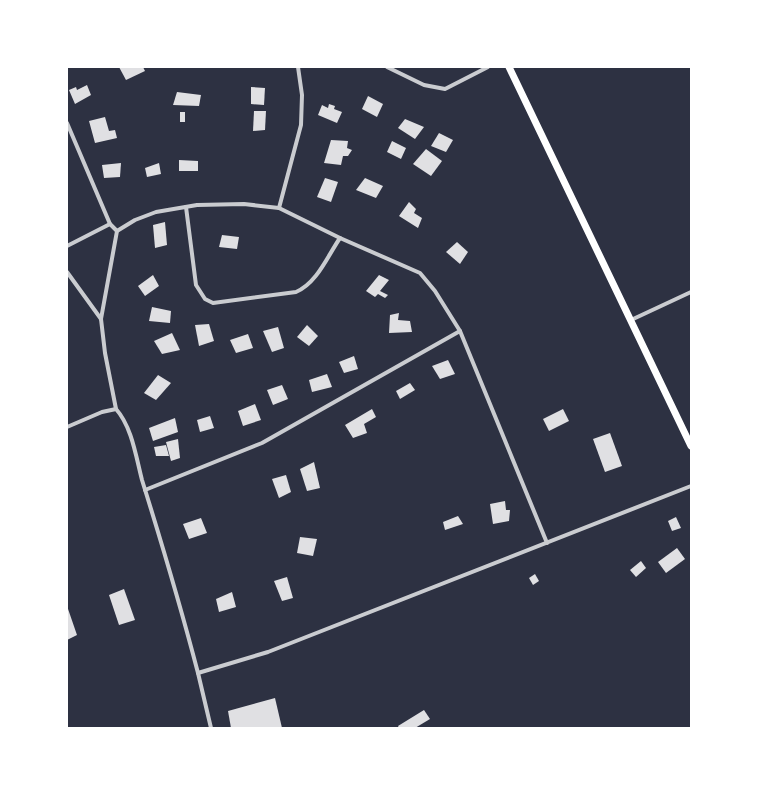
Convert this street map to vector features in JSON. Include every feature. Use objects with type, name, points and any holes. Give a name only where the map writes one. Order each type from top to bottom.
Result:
[{"type":"main road","points":[[509,67],[691,446]]},
{"type":"street","points":[[279,208],[301,125],[302,95],[298,67]]},
{"type":"street","points":[[387,67],[424,85],[445,89],[488,67]]},
{"type":"street","points":[[67,123],[110,224],[117,231]]},
{"type":"street","points":[[211,728],[198,673],[126,426],[116,409],[105,353],[101,319],[117,231],[135,220],[156,212],[186,207],[244,204],[279,208],[340,238],[420,273],[435,291],[460,331],[547,543]]},
{"type":"street","points":[[186,207],[196,285],[205,299],[213,303],[296,292],[306,288],[312,282],[340,238]]},
{"type":"street","points":[[67,246],[110,224]]},
{"type":"street","points":[[67,272],[101,319]]},
{"type":"street","points":[[630,320],[691,292]]},
{"type":"street","points":[[145,490],[262,443],[460,331]]},
{"type":"street","points":[[67,427],[102,412],[116,409]]},
{"type":"street","points":[[198,673],[268,652],[691,486]]},
{"type":"building","points":[[119,67],[143,67],[145,71],[126,80]]},
{"type":"building","points":[[87,85],[91,95],[75,104],[69,90],[76,87],[77,90]]},
{"type":"building","points":[[251,87],[265,88],[264,105],[251,104]]},
{"type":"building","points":[[177,92],[201,95],[199,106],[173,105]]},
{"type":"building","points":[[368,96],[383,104],[377,117],[362,109]]},
{"type":"building","points":[[329,104],[335,106],[334,109],[342,112],[337,123],[318,115],[322,105],[328,108]]},
{"type":"building","points":[[254,111],[266,111],[265,130],[253,131]]},
{"type":"building","points":[[180,112],[185,112],[185,122],[180,122]]},
{"type":"building","points":[[105,117],[109,131],[115,130],[117,138],[95,143],[89,121]]},
{"type":"building","points":[[405,119],[424,127],[415,139],[398,128]]},
{"type":"building","points":[[439,133],[453,140],[446,152],[431,146]]},
{"type":"building","points":[[331,140],[348,141],[347,148],[352,150],[348,156],[343,156],[341,165],[324,163]]},
{"type":"building","points":[[392,141],[406,148],[401,159],[387,152]]},
{"type":"building","points":[[426,149],[442,161],[431,176],[413,164]]},
{"type":"building","points":[[179,160],[198,161],[198,171],[179,171]]},
{"type":"building","points":[[121,163],[120,177],[104,178],[102,165]]},
{"type":"building","points":[[159,163],[161,174],[147,177],[145,168]]},
{"type":"building","points":[[325,178],[338,182],[331,202],[317,197]]},
{"type":"building","points":[[365,178],[383,186],[376,198],[356,190]]},
{"type":"building","points":[[409,202],[416,209],[414,213],[422,218],[418,228],[399,216]]},
{"type":"building","points":[[165,222],[167,245],[155,248],[153,225]]},
{"type":"building","points":[[222,235],[239,237],[237,249],[219,247]]},
{"type":"building","points":[[457,242],[468,252],[460,264],[446,252]]},
{"type":"building","points":[[153,275],[159,286],[145,296],[138,286]]},
{"type":"building","points":[[379,275],[389,280],[380,291],[388,295],[385,298],[378,294],[375,297],[366,291]]},
{"type":"building","points":[[152,307],[171,311],[170,323],[149,321]]},
{"type":"building","points":[[399,313],[398,320],[410,321],[412,332],[389,333],[390,315]]},
{"type":"building","points":[[209,324],[214,341],[199,346],[195,325]]},
{"type":"building","points":[[307,325],[318,336],[309,346],[297,337]]},
{"type":"building","points":[[278,327],[284,348],[272,352],[263,331]]},
{"type":"building","points":[[172,333],[180,350],[162,354],[154,341]]},
{"type":"building","points":[[248,334],[253,348],[236,353],[230,340]]},
{"type":"building","points":[[354,356],[358,369],[344,373],[339,362]]},
{"type":"building","points":[[448,360],[455,374],[440,379],[432,366]]},
{"type":"building","points":[[327,374],[332,387],[312,392],[309,380]]},
{"type":"building","points":[[158,375],[171,383],[156,400],[144,393]]},
{"type":"building","points":[[410,383],[415,390],[400,399],[396,391]]},
{"type":"building","points":[[282,385],[288,399],[273,405],[267,390]]},
{"type":"building","points":[[255,404],[261,420],[243,426],[238,411]]},
{"type":"building","points":[[372,409],[376,417],[364,424],[367,433],[353,438],[345,425]]},
{"type":"building","points":[[563,409],[569,421],[549,431],[543,419]]},
{"type":"building","points":[[210,416],[214,428],[200,432],[197,420]]},
{"type":"building","points":[[175,418],[178,432],[153,441],[149,428]]},
{"type":"building","points":[[610,433],[622,466],[605,472],[593,439]]},
{"type":"building","points":[[178,439],[180,458],[171,461],[166,442]]},
{"type":"building","points":[[166,445],[169,456],[156,456],[154,447]]},
{"type":"building","points":[[314,462],[320,488],[307,491],[300,469]]},
{"type":"building","points":[[286,475],[291,492],[279,498],[272,479]]},
{"type":"building","points":[[505,501],[506,510],[510,510],[509,521],[493,524],[490,504]]},
{"type":"building","points":[[458,516],[463,524],[445,530],[443,522]]},
{"type":"building","points":[[676,517],[681,528],[672,531],[668,521]]},
{"type":"building","points":[[201,518],[207,533],[189,539],[183,524]]},
{"type":"building","points":[[300,537],[317,539],[313,556],[297,553]]},
{"type":"building","points":[[677,548],[685,559],[666,573],[658,562]]},
{"type":"building","points":[[641,561],[646,568],[636,577],[630,570]]},
{"type":"building","points":[[535,574],[539,581],[533,585],[529,578]]},
{"type":"building","points":[[287,577],[293,598],[282,601],[274,581]]},
{"type":"building","points":[[124,589],[135,620],[119,625],[109,595]]},
{"type":"building","points":[[232,592],[236,607],[219,612],[216,599]]},
{"type":"building","points":[[67,606],[77,635],[67,640]]},
{"type":"building","points":[[275,698],[282,728],[231,728],[228,711]]},
{"type":"building","points":[[424,710],[430,719],[415,728],[399,728],[398,726]]}]
